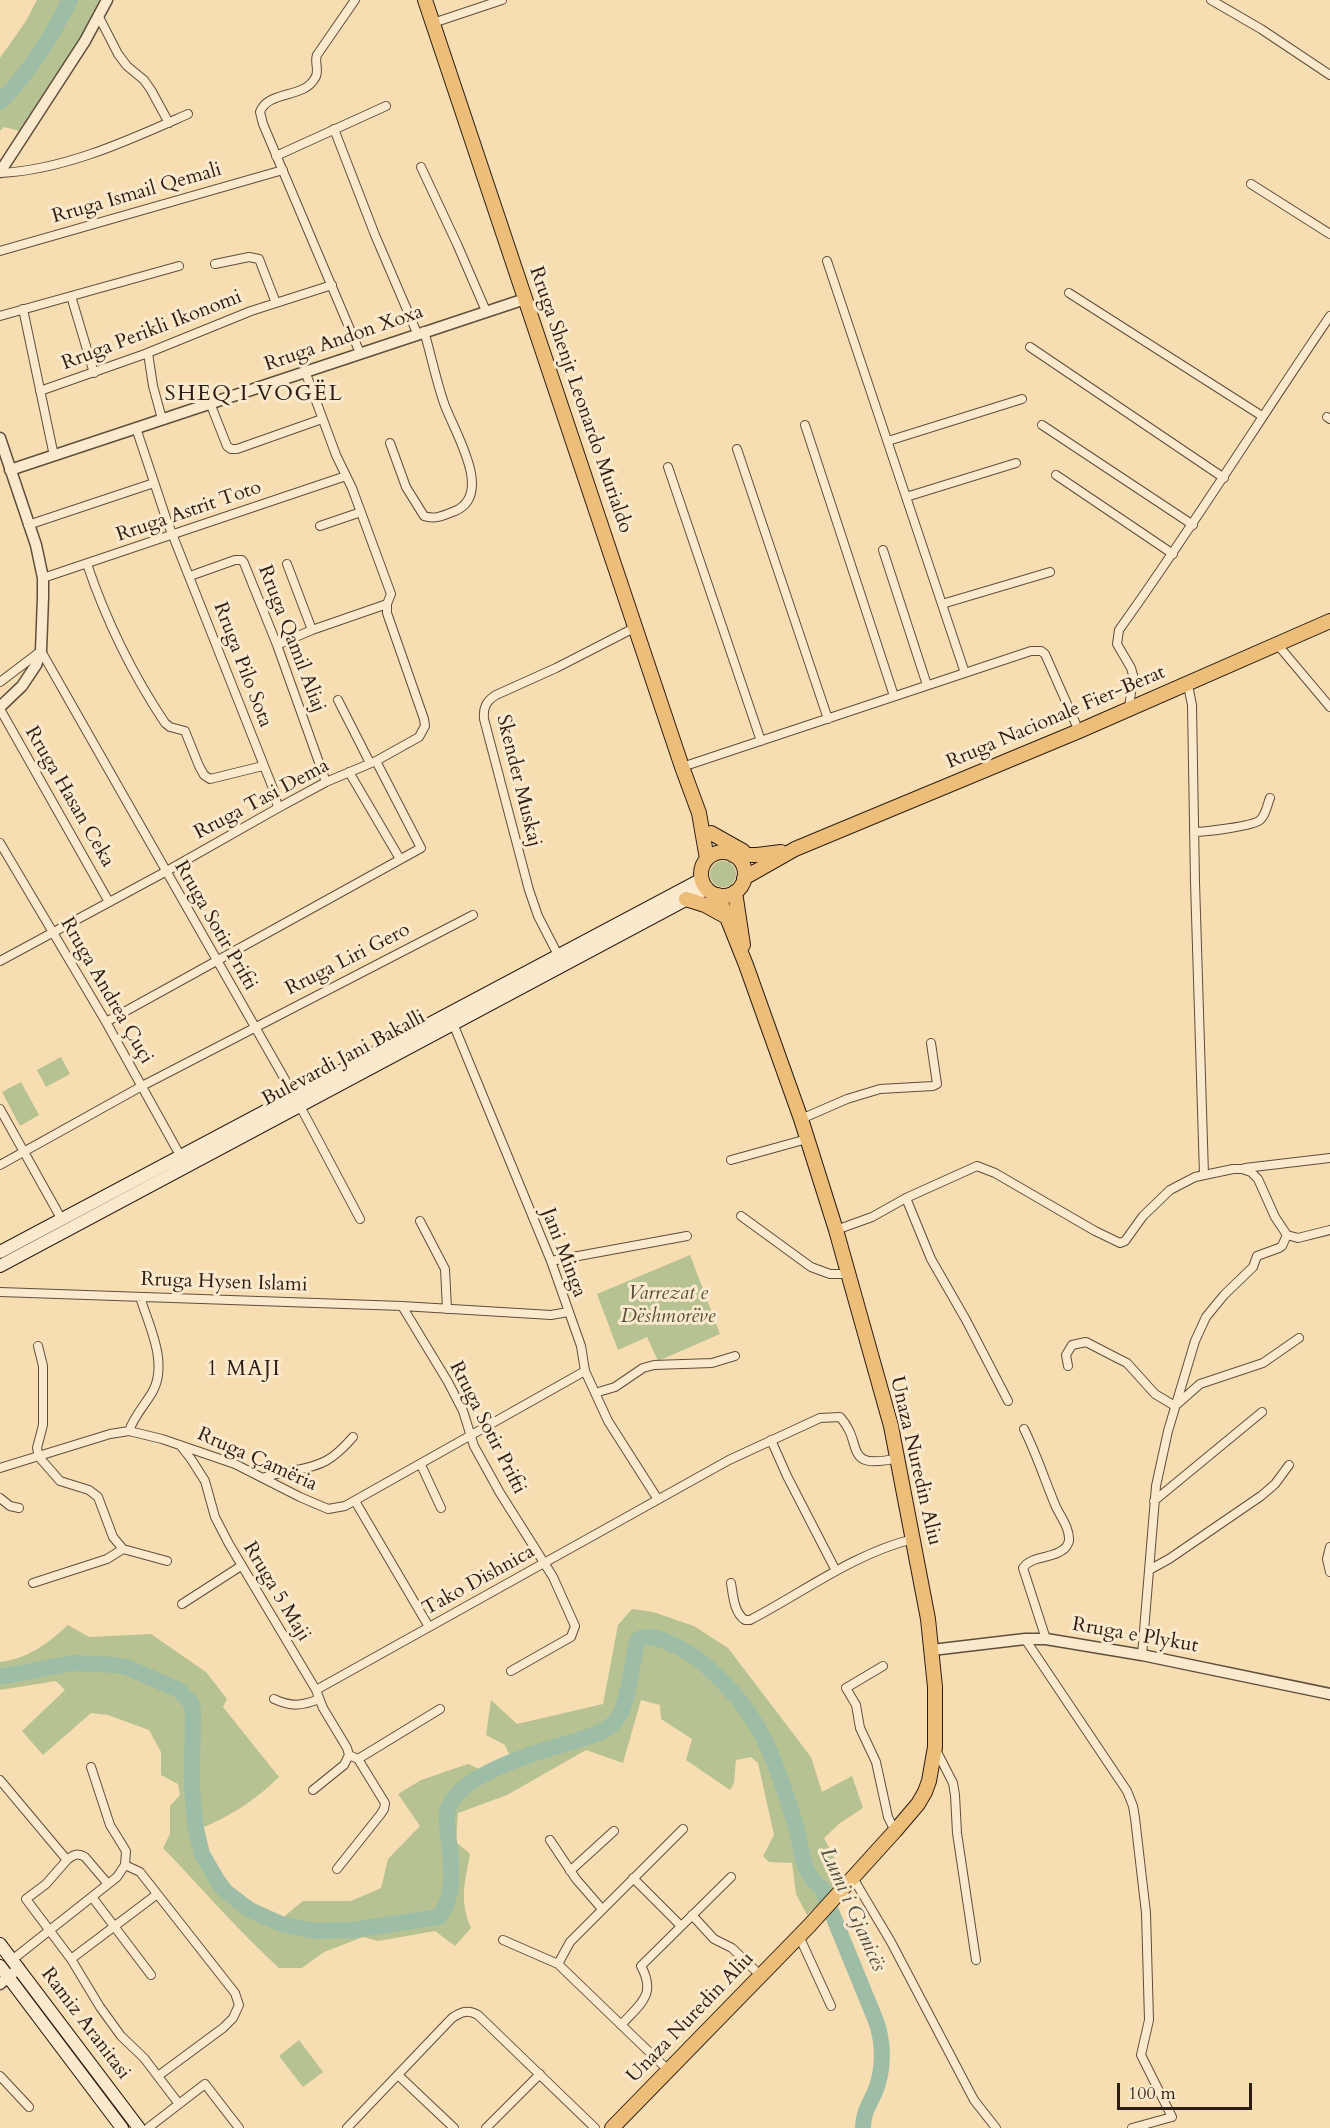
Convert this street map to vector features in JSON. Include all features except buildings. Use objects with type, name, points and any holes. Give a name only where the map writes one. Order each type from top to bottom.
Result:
[{"type":"main road","name":"Rruga Shenjt Leonardo Murialdo","points":[[425,0],[699,813],[707,859]]},
{"type":"main road","name":"Rruga Nacionale Fier-Berat","points":[[744,878],[795,849],[1079,731],[1330,621]]},
{"type":"main road","name":"Rruga Shenjt Leonardo Murialdo","points":[[699,813],[711,833],[730,854]]},
{"type":"main road","points":[[711,833],[738,849],[757,855]]},
{"type":"main road","name":"Rruga Nacionale Fier-Berat","points":[[730,854],[757,855],[795,849]]},
{"type":"main road","points":[[716,854],[730,854],[742,865],[744,878],[740,887],[729,895],[709,888],[701,870],[707,859],[716,854]]},
{"type":"main road","name":"Bulevardi Jani Bakalli","points":[[451,1018],[558,956],[709,888]]},
{"type":"main road","name":"Bulevardi Jani Bakalli","points":[[0,1266],[451,1018],[709,888]]},
{"type":"main road","name":"Unaza Nuredin Aliu","points":[[612,2128],[804,1931],[896,1831],[925,1792],[935,1747],[937,1714],[932,1650],[891,1426],[836,1230],[801,1119],[746,965],[725,916],[709,888]]},
{"type":"main road","name":"Unaza Nuredin Aliu","points":[[735,892],[746,965]]},
{"type":"main road","points":[[686,899],[705,905],[725,916]]},
{"type":"main road","name":"Bulevardi Jani Bakalli","points":[[0,1252],[181,1157],[297,1101]]},
{"type":"main road","name":"Ramiz Aranitasi","points":[[0,1944],[139,2128]]},
{"type":"main road","name":"Ramiz Aranitasi","points":[[3,1975],[122,2128]]},
{"type":"street","points":[[0,173],[108,0]]},
{"type":"street","points":[[355,0],[317,55],[315,59],[317,74],[314,81],[305,88],[271,101],[262,107],[261,117],[360,353]]},
{"type":"street","points":[[433,23],[502,0]]},
{"type":"street","points":[[1211,0],[1261,29],[1330,75]]},
{"type":"street","points":[[99,16],[118,54],[127,66],[144,80],[169,123]]},
{"type":"street","points":[[276,156],[386,106]]},
{"type":"street","points":[[0,173],[21,172],[66,161],[107,148],[188,114]]},
{"type":"street","points":[[334,129],[375,235],[421,332],[445,405],[470,468],[471,488],[468,503],[440,517],[424,516],[406,487],[390,443]]},
{"type":"street","points":[[421,167],[486,311]]},
{"type":"street","name":"Rruga Ismail Qemali","points":[[0,251],[283,170]]},
{"type":"street","points":[[1251,184],[1330,234]]},
{"type":"street","name":"Rruga Perikli Ikonomi","points":[[215,264],[249,257],[260,259],[276,303]]},
{"type":"street","points":[[827,261],[965,673]]},
{"type":"street","points":[[0,316],[179,266]]},
{"type":"street","name":"Rruga Perikli Ikonomi","points":[[40,391],[148,353],[229,319],[332,285]]},
{"type":"street","points":[[1069,292],[1262,416]]},
{"type":"street","points":[[71,296],[94,373]]},
{"type":"street","name":"Rruga Andon Xoxa","points":[[10,470],[525,299]]},
{"type":"street","points":[[23,309],[54,456]]},
{"type":"street","points":[[1129,709],[1133,675],[1117,644],[1119,630],[1193,525],[1262,416],[1330,316]]},
{"type":"street","points":[[1030,347],[1224,478]]},
{"type":"street","points":[[148,353],[153,386],[162,420]]},
{"type":"street","name":"Rruga Tasi Dema","points":[[0,961],[278,808],[419,737],[425,726],[387,613],[387,604],[391,594],[305,371]]},
{"type":"street","points":[[888,441],[1022,399]]},
{"type":"street","points":[[210,403],[227,446],[231,450],[322,419]]},
{"type":"street","points":[[805,425],[894,696]]},
{"type":"street","points":[[1042,425],[1193,525]]},
{"type":"street","name":"Rruga Pilo Sota","points":[[136,428],[173,535],[274,791],[278,808]]},
{"type":"street","points":[[0,438],[2,453],[38,552],[43,578],[41,651],[30,676],[0,708]]},
{"type":"street","points":[[737,449],[828,719]]},
{"type":"street","points":[[906,497],[1016,463]]},
{"type":"street","points":[[668,467],[761,741]]},
{"type":"street","points":[[1056,475],[1173,554]]},
{"type":"street","name":"Rruga Astrit Toto","points":[[43,578],[346,476]]},
{"type":"street","points":[[28,525],[154,483]]},
{"type":"street","points":[[320,526],[361,512]]},
{"type":"street","points":[[883,550],[927,686]]},
{"type":"street","name":"Rruga Qamil Aliaj","points":[[190,576],[235,560],[242,560],[278,645],[327,782]]},
{"type":"street","points":[[87,564],[106,618],[141,686],[165,723],[170,727],[185,731],[204,775],[219,778],[263,766]]},
{"type":"street","points":[[287,564],[312,630]]},
{"type":"street","points":[[942,604],[1050,572]]},
{"type":"street","points":[[278,645],[312,630],[387,604]]},
{"type":"street","name":"Skender Muskaj","points":[[558,956],[538,916],[529,890],[484,719],[484,706],[496,695],[636,627]]},
{"type":"street","points":[[1277,644],[1330,707]]},
{"type":"street","points":[[1,679],[41,651]]},
{"type":"street","name":"Rruga Sotir Prifti","points":[[41,651],[297,1101],[360,1219]]},
{"type":"street","points":[[682,767],[1031,651],[1041,651],[1048,658],[1079,731]]},
{"type":"street","points":[[1186,684],[1192,705],[1204,1175]]},
{"type":"street","points":[[106,1022],[421,848],[338,700]]},
{"type":"street","name":"Rruga Hasan Ceka","points":[[0,708],[109,902]]},
{"type":"street","name":"Rruga Tasi Dema","points":[[349,772],[400,859]]},
{"type":"street","points":[[1194,832],[1212,831],[1257,822],[1264,813],[1270,798]]},
{"type":"street","name":"Rruga Andrea Çuçi","points":[[0,843],[106,1022],[181,1157]]},
{"type":"street","name":"Rruga Liri Gero","points":[[25,1151],[254,1027],[473,915]]},
{"type":"street","name":"Jani Minga","points":[[451,1018],[551,1261],[581,1346],[585,1371],[608,1420],[657,1498]]},
{"type":"street","points":[[801,1119],[873,1090],[937,1084],[932,1044]]},
{"type":"street","points":[[0,1108],[62,1220]]},
{"type":"street","points":[[731,1160],[807,1139]]},
{"type":"street","points":[[0,1165],[25,1151]]},
{"type":"street","points":[[836,1230],[872,1217],[972,1167],[983,1167],[1120,1243],[1125,1241],[1143,1216],[1170,1190],[1195,1177],[1221,1170],[1330,1158]]},
{"type":"street","points":[[1242,1169],[1251,1172],[1258,1179],[1275,1217],[1287,1235],[1298,1238],[1330,1230]]},
{"type":"street","points":[[906,1198],[931,1259],[962,1312],[1008,1401]]},
{"type":"street","points":[[741,1216],[811,1267],[830,1274],[847,1274]]},
{"type":"street","points":[[420,1221],[445,1269],[447,1310]]},
{"type":"street","points":[[1142,1654],[1154,1501],[1161,1457],[1195,1341],[1206,1317],[1224,1295],[1253,1267],[1257,1256],[1279,1248],[1287,1235]]},
{"type":"street","points":[[551,1261],[687,1236]]},
{"type":"street","name":"Rruga Hysen Islami","points":[[0,1292],[402,1306],[551,1315],[568,1312]]},
{"type":"street","points":[[129,1431],[136,1415],[152,1393],[159,1370],[156,1345],[140,1297]]},
{"type":"street","name":"Rruga Sotir Prifti","points":[[402,1306],[463,1411],[474,1446],[545,1563],[575,1626],[574,1633],[569,1638],[511,1671]]},
{"type":"street","points":[[1175,1406],[1200,1384],[1263,1363],[1299,1338]]},
{"type":"street","points":[[1068,1366],[1066,1355],[1072,1345],[1086,1342],[1127,1364],[1155,1394],[1175,1406]]},
{"type":"street","points":[[38,1346],[43,1366],[43,1425],[37,1448],[39,1457],[60,1481],[89,1490],[98,1497],[113,1537],[123,1549],[167,1561]]},
{"type":"street","points":[[595,1393],[615,1387],[643,1368],[654,1365],[712,1363],[735,1356]]},
{"type":"street","name":"Rruga Çamëria","points":[[0,1468],[110,1434],[129,1431],[235,1464],[328,1509],[345,1506],[355,1501],[585,1371]]},
{"type":"street","points":[[1154,1501],[1262,1412]]},
{"type":"street","name":"Tako Dishnica","points":[[274,1699],[283,1704],[301,1706],[429,1627],[657,1498],[771,1440],[820,1418],[836,1415],[845,1422],[854,1447],[862,1459],[874,1462],[898,1458]]},
{"type":"street","points":[[1024,1430],[1041,1465],[1066,1527],[1069,1541],[1062,1551],[1029,1563],[1023,1568],[1046,1639]]},
{"type":"street","points":[[263,1478],[325,1463],[337,1455],[353,1437]]},
{"type":"street","points":[[771,1440],[836,1571]]},
{"type":"street","name":"Rruga 5 Maji","points":[[179,1445],[205,1481],[218,1524],[318,1695],[349,1755]]},
{"type":"street","points":[[421,1465],[441,1508]]},
{"type":"street","points":[[1149,1570],[1261,1496],[1275,1484],[1289,1465]]},
{"type":"street","points":[[0,1498],[10,1506],[19,1508]]},
{"type":"street","points":[[355,1501],[429,1627]]},
{"type":"street","points":[[731,1582],[734,1602],[741,1617],[750,1620],[836,1571],[879,1550],[913,1539]]},
{"type":"street","points":[[1330,1547],[1327,1558],[1330,1572]]},
{"type":"street","points":[[33,1583],[107,1559],[123,1549]]},
{"type":"street","points":[[182,1604],[241,1566]]},
{"type":"street","points":[[1025,1639],[1127,1791],[1133,1806],[1143,1883],[1147,1950],[1149,2020],[1141,2055],[1172,2117],[1132,2128]]},
{"type":"street","name":"Rruga e Plykut","points":[[932,1650],[1025,1639],[1046,1639],[1142,1654],[1330,1694]]},
{"type":"street","points":[[883,1666],[846,1688],[856,1706],[860,1728],[876,1762],[888,1816],[896,1831]]},
{"type":"street","points":[[358,1759],[440,1709]]},
{"type":"street","points":[[935,1747],[953,1783],[957,1833],[976,1960]]},
{"type":"street","points":[[313,1790],[344,1765],[349,1755],[358,1759],[383,1799],[385,1806],[380,1815],[337,1869]]},
{"type":"street","points":[[3,1975],[49,1931],[117,1877],[125,1865],[126,1851],[110,1825],[91,1767]]},
{"type":"street","points":[[0,1780],[67,1860]]},
{"type":"street","points":[[558,1964],[570,1942],[683,1829]]},
{"type":"street","points":[[570,1871],[614,1831]]},
{"type":"street","points":[[550,1840],[570,1871],[602,1909]]},
{"type":"street","points":[[108,1884],[86,1857],[81,1854],[73,1855],[46,1884],[26,1899],[71,1959],[100,2007],[121,2036],[144,2058],[179,2104]]},
{"type":"street","points":[[125,1865],[140,1872],[224,1978],[235,1993],[239,2006],[233,2018],[223,2028],[158,2076]]},
{"type":"street","points":[[621,2025],[640,2004],[648,1989],[641,1966],[731,1877]]},
{"type":"street","points":[[633,1878],[681,1926]]},
{"type":"street","points":[[850,1881],[891,1942],[974,2100],[996,2128]]},
{"type":"street","points":[[71,1959],[156,1894]]},
{"type":"street","points":[[92,1897],[151,1975]]},
{"type":"street","points":[[692,1915],[714,1939],[732,1948],[760,1975]]},
{"type":"street","points":[[804,1931],[831,2006]]},
{"type":"street","points":[[503,1940],[558,1964],[668,2070]]},
{"type":"street","points":[[347,2128],[452,2018],[468,2011],[478,2015],[595,2128]]},
{"type":"street","points":[[486,2128],[540,2074]]},
{"type":"street","points":[[398,2075],[454,2128]]},
{"type":"street","points":[[0,2076],[29,2107]]},
{"type":"street","points":[[148,2128],[205,2084],[239,2128]]},
{"type":"green space","points":[[37,0],[104,0],[98,14],[23,132],[4,127],[0,131],[0,58],[26,21]]},
{"type":"green space","points":[[723,861],[733,864],[736,874],[733,884],[723,887],[713,884],[710,874],[713,864]]},
{"type":"green space","points":[[61,1057],[70,1074],[46,1087],[37,1070]]},
{"type":"green space","points":[[21,1082],[39,1115],[20,1126],[2,1092]]},
{"type":"green space","name":"Varrezat e Dëshmorëve","points":[[690,1255],[720,1334],[658,1361],[647,1337],[618,1350],[597,1294]]},
{"type":"green space","points":[[632,1609],[653,1612],[694,1626],[728,1648],[811,1757],[822,1792],[852,1776],[863,1808],[840,1823],[824,1838],[845,1879],[807,1915],[796,1894],[792,1863],[769,1862],[763,1856],[774,1835],[758,1763],[751,1757],[736,1760],[734,1783],[730,1790],[686,1760],[692,1739],[661,1719],[660,1705],[641,1700],[623,1763],[586,1750],[507,1795],[458,1813],[456,1842],[470,1854],[464,1900],[471,1928],[455,1946],[435,1931],[378,1941],[363,1937],[324,1952],[302,1968],[279,1968],[163,1848],[170,1834],[170,1806],[180,1795],[178,1784],[161,1775],[161,1752],[149,1730],[108,1715],[91,1713],[43,1755],[22,1731],[65,1690],[56,1681],[0,1690],[0,1662],[28,1654],[68,1625],[89,1637],[151,1634],[206,1672],[227,1699],[223,1707],[279,1777],[240,1808],[195,1831],[200,1849],[206,1864],[222,1888],[245,1907],[276,1923],[303,1901],[351,1901],[381,1888],[388,1859],[420,1826],[398,1794],[421,1780],[468,1764],[490,1774],[513,1763],[505,1745],[486,1735],[491,1700],[517,1724],[603,1704],[618,1625]]},
{"type":"green space","points":[[299,2040],[323,2072],[303,2087],[279,2056]]},
{"type":"waterway","name":"Lumi i Gjanicës","points":[[0,102],[39,54],[70,0]]},
{"type":"waterway","name":"Lumi i Gjanicës","points":[[0,1677],[74,1663],[115,1665],[126,1667],[179,1690],[191,1703],[193,1710],[192,1786],[195,1825],[202,1854],[217,1880],[225,1891],[250,1910],[281,1924],[315,1931],[353,1930],[439,1917],[445,1908],[451,1888],[447,1813],[451,1802],[460,1791],[473,1781],[505,1765],[593,1735],[605,1730],[615,1722],[623,1707],[639,1639],[644,1637],[659,1639],[685,1651],[703,1664],[739,1700],[769,1749],[783,1784],[805,1866],[822,1889],[876,2021],[880,2038],[881,2066],[878,2084],[865,2113],[863,2128]]},
{"type":"district","name":"SHEQ I VOGËL","points":[[254,395]]},
{"type":"district","name":"1 MAJI","points":[[244,1370]]}]
